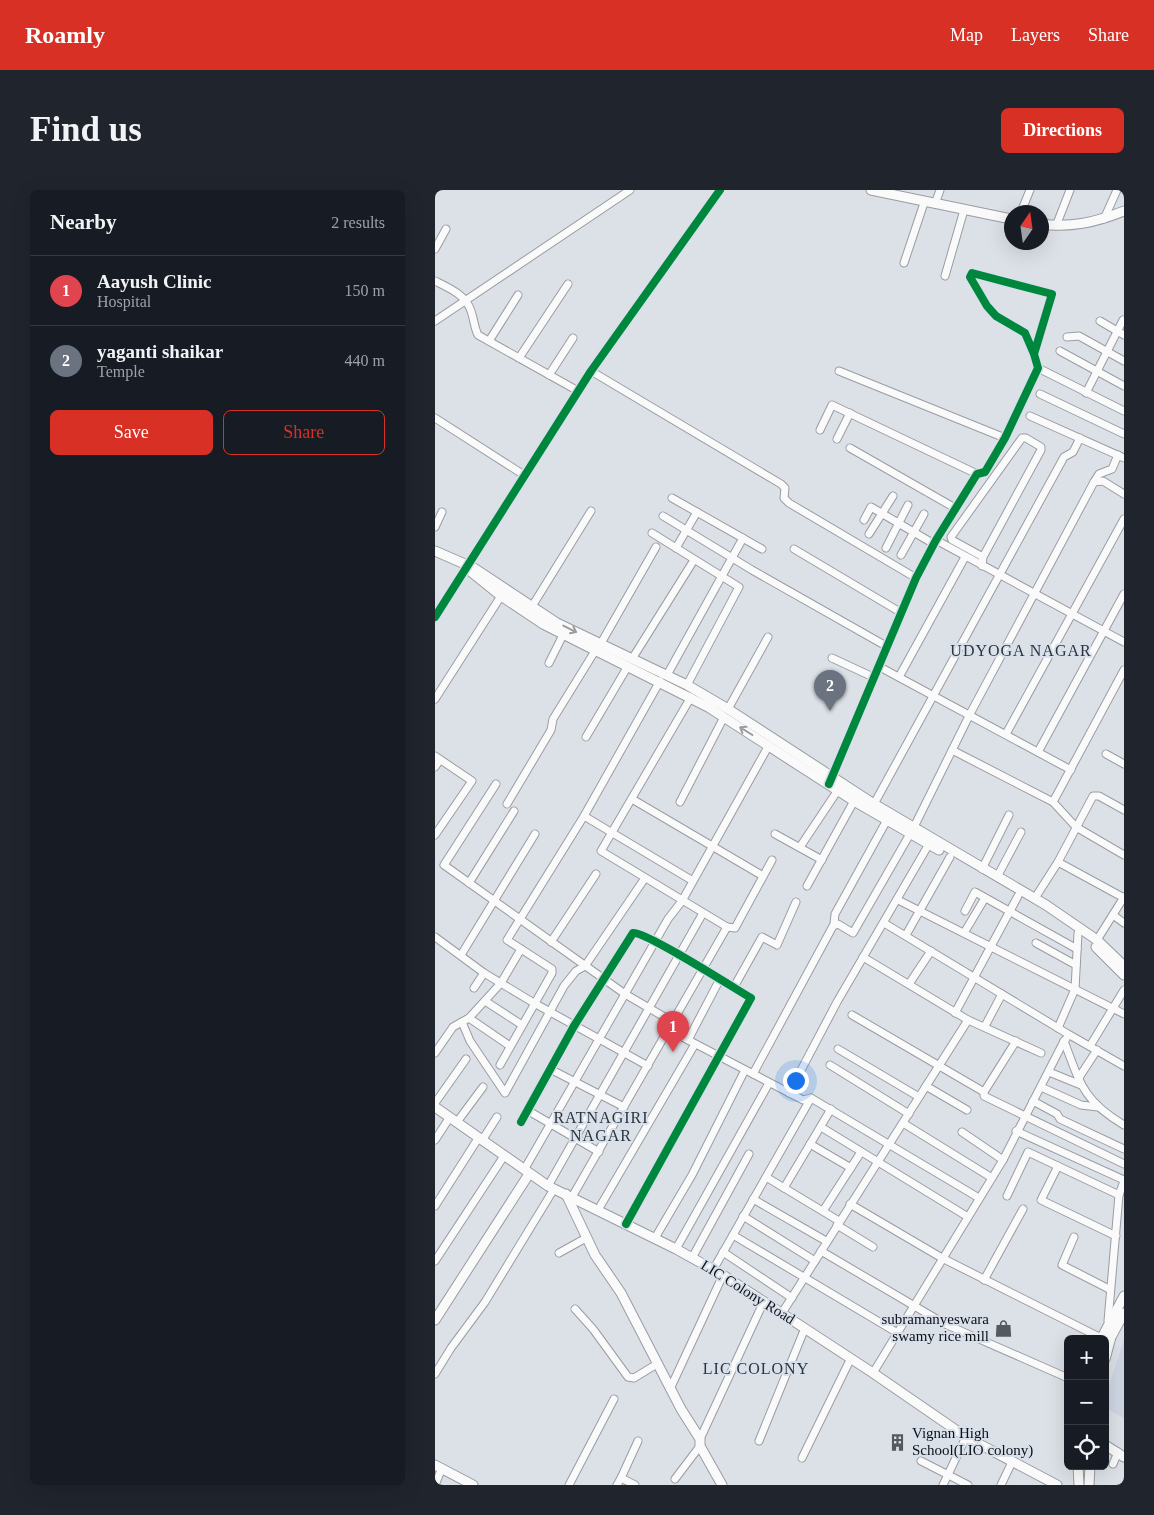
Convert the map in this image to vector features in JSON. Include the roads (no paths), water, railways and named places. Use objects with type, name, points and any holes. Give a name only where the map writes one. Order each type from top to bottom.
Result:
[{"type":"main road","points":[[871,190],[1004,218]]},
{"type":"main road","points":[[1049,225],[1071,226],[1104,219],[1124,211]]},
{"type":"main road","points":[[435,551],[474,568],[531,608],[598,648]]},
{"type":"main road","points":[[468,567],[471,573],[501,596],[563,635],[630,662],[663,678],[691,697],[726,713],[831,781],[837,790],[887,820],[912,830],[929,844],[950,857],[1097,940],[1124,966]]},
{"type":"main road","points":[[663,678],[687,685],[769,745],[873,804],[912,830],[1035,898],[1080,930],[1124,975]]},
{"type":"main road","name":"LIC Colony Road","points":[[435,1105],[527,1172],[551,1187],[655,1238],[723,1275],[873,1372],[966,1437],[1057,1485]]},
{"type":"main road","points":[[435,1320],[527,1172]]},
{"type":"main road","points":[[569,1195],[586,1238],[595,1255],[621,1293],[722,1485]]},
{"type":"main road","points":[[1102,1335],[1108,1321],[1124,1296]]},
{"type":"main road","points":[[1109,1345],[1124,1313]]},
{"type":"main road","points":[[1109,1448],[1121,1455]]},
{"type":"main road","points":[[439,1466],[473,1485]]},
{"type":"main road","points":[[1078,1470],[1079,1485]]},
{"type":"main road","points":[[1089,1470],[1089,1485]]},
{"type":"street","points":[[435,321],[630,190]]},
{"type":"street","points":[[435,617],[591,370],[720,190]]},
{"type":"street","points":[[935,204],[940,190]]},
{"type":"street","points":[[1024,205],[1030,190]]},
{"type":"street","points":[[1056,226],[1070,190]]},
{"type":"street","points":[[1104,219],[1117,190]]},
{"type":"street","points":[[904,263],[924,202]]},
{"type":"street","points":[[945,276],[964,210]]},
{"type":"street","points":[[435,249],[446,229]]},
{"type":"street","points":[[820,430],[832,405],[977,474],[985,472],[1005,438],[1038,368],[1025,333],[997,316],[987,306],[971,283],[970,277],[972,273],[1053,294],[1034,354]]},
{"type":"street","points":[[435,281],[458,294],[465,301],[471,310],[477,335],[578,391]]},
{"type":"street","points":[[519,358],[568,284]]},
{"type":"street","points":[[489,341],[518,295]]},
{"type":"street","points":[[1086,393],[1123,320]]},
{"type":"street","points":[[1100,321],[1124,335]]},
{"type":"street","points":[[1067,337],[1079,336],[1124,361]]},
{"type":"street","points":[[549,375],[573,338]]},
{"type":"street","points":[[1060,351],[1124,386]]},
{"type":"street","points":[[1038,368],[1124,412]]},
{"type":"street","points":[[591,370],[781,484],[785,488],[784,498],[789,503],[916,578]]},
{"type":"street","points":[[839,371],[1005,438]]},
{"type":"street","points":[[1040,394],[1124,434]]},
{"type":"street","points":[[837,439],[850,413]]},
{"type":"street","points":[[834,924],[853,932],[912,830],[970,714],[1036,595],[1094,482],[1099,474],[1112,469],[1121,457],[1030,416]]},
{"type":"street","points":[[435,418],[524,474]]},
{"type":"street","points":[[982,566],[983,558],[1041,450],[1041,447],[1026,438],[1022,438],[951,537],[952,540],[983,558]]},
{"type":"street","points":[[873,804],[1064,457],[1073,452],[1079,438]]},
{"type":"street","points":[[850,448],[955,508]]},
{"type":"street","points":[[831,781],[900,612],[916,578],[935,542],[977,474]]},
{"type":"street","points":[[1094,482],[1103,481],[1124,493]]},
{"type":"street","points":[[869,534],[893,496]]},
{"type":"street","points":[[673,498],[762,549]]},
{"type":"street","points":[[886,548],[908,505]]},
{"type":"street","points":[[864,520],[871,507],[914,533],[965,557],[1124,642]]},
{"type":"street","points":[[531,608],[591,511]]},
{"type":"street","points":[[435,527],[441,512]]},
{"type":"street","points":[[675,548],[697,512]]},
{"type":"street","points":[[901,555],[924,514]]},
{"type":"street","points":[[663,516],[886,646]]},
{"type":"street","points":[[1006,734],[1124,520]]},
{"type":"street","points":[[652,533],[739,587],[687,685]]},
{"type":"street","points":[[500,1065],[552,969],[507,940],[584,816],[743,538]]},
{"type":"street","points":[[507,804],[551,730],[553,719],[598,648],[656,547]]},
{"type":"street","points":[[794,549],[900,612]]},
{"type":"street","points":[[899,677],[965,557]]},
{"type":"street","points":[[587,737],[630,662],[694,560]]},
{"type":"street","points":[[1038,752],[1124,594]]},
{"type":"street","points":[[435,698],[501,596]]},
{"type":"street","points":[[549,663],[563,635]]},
{"type":"street","points":[[680,802],[768,636]]},
{"type":"street","points":[[832,658],[873,677]]},
{"type":"street","points":[[878,666],[1071,770]]},
{"type":"street","points":[[1053,802],[1124,670]]},
{"type":"street","points":[[691,697],[601,852],[727,927],[735,928],[772,860]]},
{"type":"street","points":[[527,1172],[551,1124],[655,941],[693,882],[769,745]]},
{"type":"street","points":[[952,750],[1053,802],[1076,826],[1124,854]]},
{"type":"street","points":[[1107,754],[1123,760]]},
{"type":"street","points":[[435,767],[438,758],[472,781],[435,835]]},
{"type":"street","points":[[496,784],[444,865],[625,994],[673,1022]]},
{"type":"street","points":[[800,848],[837,790]]},
{"type":"street","points":[[1035,898],[1058,862],[1093,796],[1099,796],[1124,810]]},
{"type":"street","points":[[632,799],[763,876]]},
{"type":"street","points":[[807,886],[855,800]]},
{"type":"street","points":[[469,883],[513,811]]},
{"type":"street","points":[[982,869],[1009,815]]},
{"type":"street","points":[[584,816],[693,882]]},
{"type":"street","points":[[753,1074],[834,924],[835,914],[887,820]]},
{"type":"street","points":[[997,877],[1021,832]]},
{"type":"street","points":[[461,955],[535,834]]},
{"type":"street","points":[[775,834],[822,860]]},
{"type":"street","points":[[789,1093],[863,957],[929,844]]},
{"type":"street","points":[[906,935],[950,857]]},
{"type":"street","points":[[1058,862],[1124,897],[1097,940]]},
{"type":"street","points":[[551,942],[596,874]]},
{"type":"street","points":[[465,1020],[470,1041],[505,1093],[569,980],[585,966],[645,878]]},
{"type":"street","points":[[965,911],[975,892],[1077,948]]},
{"type":"street","points":[[955,1012],[1018,896]]},
{"type":"street","points":[[964,933],[985,898]]},
{"type":"street","points":[[898,900],[1124,1014]]},
{"type":"street","points":[[734,987],[762,937],[777,945],[796,902]]},
{"type":"street","points":[[435,1374],[451,1348],[485,1302],[551,1187],[575,1138],[703,913]]},
{"type":"street","points":[[1113,915],[1124,923]]},
{"type":"street","points":[[884,923],[1058,1028],[1066,1038],[1079,1082],[1098,1107],[1124,1125]]},
{"type":"street","points":[[569,1195],[599,1152],[727,927]]},
{"type":"street","points":[[1058,1028],[1075,990],[1080,930]]},
{"type":"street","points":[[521,1122],[574,1026],[633,933],[655,941],[751,998],[625,1224]]},
{"type":"street","points":[[435,937],[484,973],[574,1026],[649,1066]]},
{"type":"street","points":[[1036,942],[1076,965]]},
{"type":"street","points":[[435,1052],[453,1027],[465,1020],[501,983],[521,949]]},
{"type":"street","points":[[909,984],[931,950]]},
{"type":"street","points":[[863,957],[968,1020],[985,1026],[1041,1053]]},
{"type":"street","points":[[474,988],[484,973]]},
{"type":"street","points":[[688,1040],[720,979]]},
{"type":"street","points":[[1089,1046],[1124,990]]},
{"type":"street","points":[[985,1026],[1002,994]]},
{"type":"street","points":[[485,1001],[522,1025]]},
{"type":"street","points":[[852,1014],[939,1068],[983,1092],[984,1096],[1124,1164]]},
{"type":"street","points":[[465,1020],[510,1046]]},
{"type":"street","points":[[782,1313],[806,1278],[838,1223],[968,1020]]},
{"type":"street","points":[[669,1030],[803,1100],[811,1098],[890,1143],[979,1198]]},
{"type":"street","points":[[1066,1038],[1089,1046],[1123,1064]]},
{"type":"street","points":[[873,1372],[1003,1160],[1016,1131],[1066,1038]]},
{"type":"street","points":[[983,1092],[1016,1041]]},
{"type":"street","points":[[598,1210],[695,1044]]},
{"type":"street","points":[[838,1049],[919,1097]]},
{"type":"street","points":[[1079,1082],[1097,1050]]},
{"type":"street","points":[[435,1105],[466,1059]]},
{"type":"street","points":[[830,1064],[909,1114]]},
{"type":"street","points":[[550,1069],[625,1107]]},
{"type":"street","points":[[655,1238],[692,1175],[745,1070]]},
{"type":"street","points":[[1049,1072],[1079,1082]]},
{"type":"street","points":[[675,1249],[769,1083]]},
{"type":"street","points":[[926,1086],[967,1110]]},
{"type":"street","points":[[435,1140],[483,1087]]},
{"type":"street","points":[[1041,1087],[1081,1105],[1098,1107]]},
{"type":"street","points":[[713,1270],[811,1098]]},
{"type":"street","points":[[1033,1101],[1057,1114],[1060,1119],[1124,1150]]},
{"type":"street","points":[[784,1188],[831,1109]]},
{"type":"street","points":[[527,1110],[599,1152]]},
{"type":"street","points":[[435,1206],[497,1117]]},
{"type":"street","points":[[903,1123],[992,1178]]},
{"type":"street","points":[[821,1126],[968,1217]]},
{"type":"street","points":[[1016,1131],[1123,1187]]},
{"type":"street","points":[[961,1132],[1003,1160]]},
{"type":"street","points":[[811,1144],[851,1168]]},
{"type":"street","points":[[823,1212],[861,1152]]},
{"type":"street","points":[[1007,1196],[1028,1152],[1058,1166],[1123,1187]]},
{"type":"street","points":[[692,1258],[749,1154]]},
{"type":"street","points":[[435,1261],[505,1156]]},
{"type":"street","points":[[1058,1166],[1041,1200],[1116,1236]]},
{"type":"street","points":[[765,1177],[823,1212],[873,1248]]},
{"type":"street","points":[[1108,1321],[1109,1289],[1123,1187]]},
{"type":"street","points":[[753,1199],[827,1241]]},
{"type":"street","points":[[850,1204],[942,1258],[1095,1335]]},
{"type":"street","points":[[984,1280],[1023,1209]]},
{"type":"street","points":[[743,1216],[815,1261]]},
{"type":"street","points":[[733,1235],[896,1332]]},
{"type":"street","points":[[559,1254],[586,1238]]},
{"type":"street","points":[[1074,1238],[1062,1265],[1109,1289]]},
{"type":"street","points":[[821,1251],[914,1306],[979,1340],[1064,1376]]},
{"type":"street","points":[[723,1252],[792,1298]]},
{"type":"street","points":[[670,1389],[723,1275]]},
{"type":"street","points":[[675,1479],[700,1442],[764,1301]]},
{"type":"street","points":[[575,1309],[593,1329],[628,1377],[634,1378],[657,1364]]},
{"type":"street","points":[[759,1441],[805,1328]]},
{"type":"street","points":[[801,1458],[851,1358]]},
{"type":"street","points":[[569,1485],[613,1399]]},
{"type":"street","points":[[943,1485],[966,1437]]},
{"type":"street","points":[[635,1485],[619,1482],[637,1442]]},
{"type":"street","points":[[1113,1464],[1121,1455]]},
{"type":"street","points":[[921,1461],[968,1485]]},
{"type":"street","points":[[1001,1485],[1012,1462]]},
{"type":"street","points":[[435,1485],[439,1466]]},
{"type":"place","name":"yaganti shaikar","points":[[830,711]]},
{"type":"place","name":"Aayush Clinic","points":[[673,1052]]},
{"type":"place","name":"subramanyeswara swamy rice mill","points":[[1003,1328]]},
{"type":"place","name":"Vignan High School(LIO colony)","points":[[898,1442]]},
{"type":"district","name":"UDYOGA NAGAR","points":[[1021,650]]},
{"type":"district","name":"RATNAGIRI NAGAR","points":[[601,1126]]},
{"type":"district","name":"LIC COLONY","points":[[756,1368]]}]
